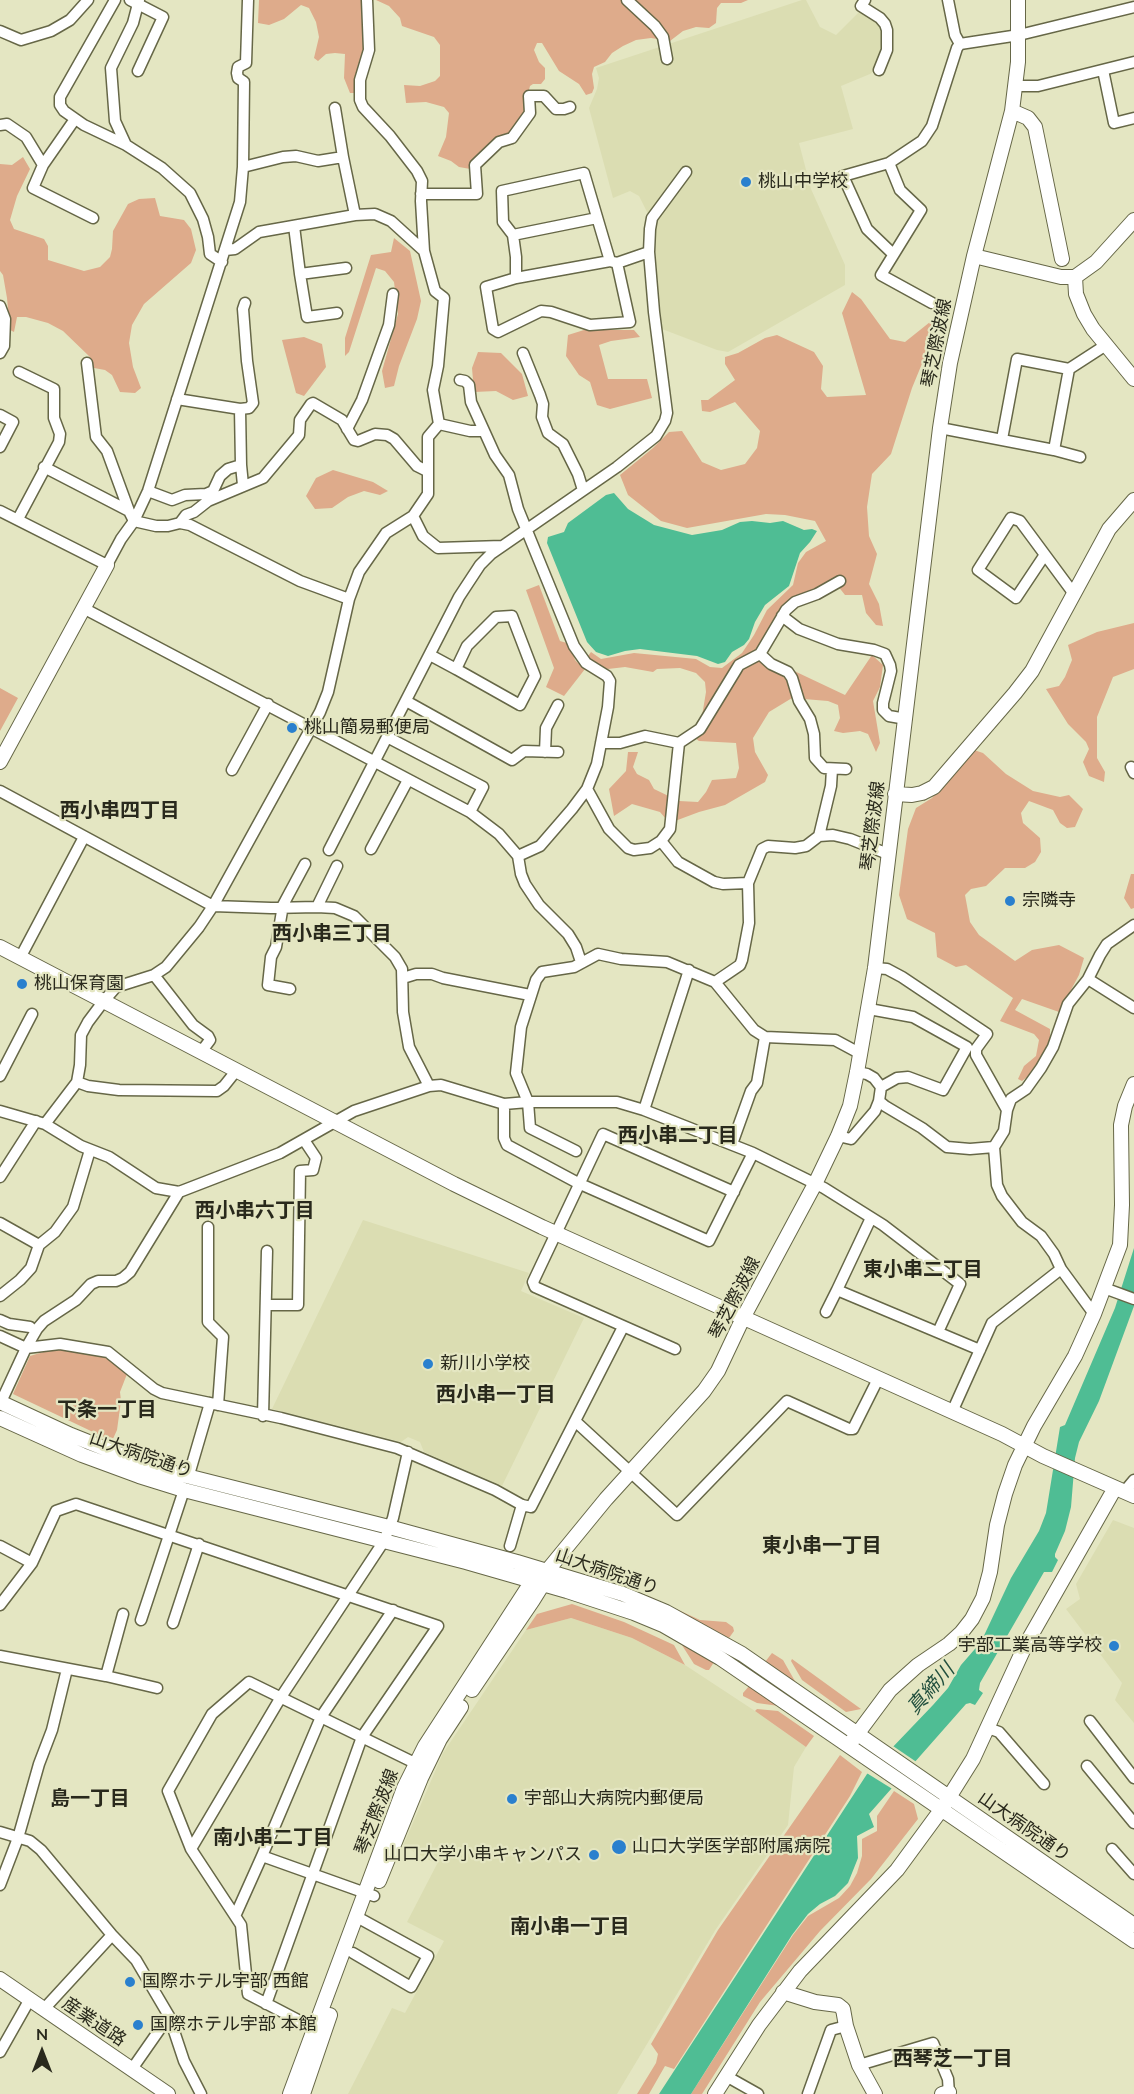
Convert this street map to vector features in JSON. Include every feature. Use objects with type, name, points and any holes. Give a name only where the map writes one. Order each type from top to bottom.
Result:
[{"type":"street","points":[[0,32],[21,40],[51,31],[70,20],[88,0]]},
{"type":"street","points":[[115,0],[60,97],[60,105],[75,119],[126,145],[162,168],[190,193],[208,237],[210,254],[222,262]]},
{"type":"street","points":[[0,762],[85,609],[131,516],[148,491],[240,202],[243,167],[244,82],[238,78],[237,73],[238,68],[246,63],[248,0]]},
{"type":"street","points":[[367,0],[369,50],[360,80],[360,100],[363,108],[390,136],[417,171],[422,182],[424,251],[435,291],[444,298],[438,366],[433,390],[439,424]]},
{"type":"street","points":[[627,0],[642,12],[663,37],[668,58]]},
{"type":"street","points":[[865,0],[861,6],[880,18],[887,30],[887,50],[879,70]]},
{"type":"street","points":[[948,0],[955,35],[960,44]]},
{"type":"street","name":"琴芝際波線","points":[[303,2094],[319,2032],[370,1895],[404,1788],[421,1765],[433,1732],[541,1579],[630,1472],[704,1391],[718,1371],[743,1318],[815,1184],[850,1106],[869,1009],[940,428],[950,363],[974,256],[1012,111],[1019,35],[1018,0]]},
{"type":"street","points":[[126,145],[115,121],[111,68],[133,23],[135,1],[164,17],[138,71]]},
{"type":"street","points":[[893,254],[867,229],[843,176],[889,163],[922,141],[932,126],[960,44],[1019,35],[1134,7]]},
{"type":"street","points":[[1016,86],[1038,86],[1134,62]]},
{"type":"street","points":[[1103,70],[1114,123],[1134,118]]},
{"type":"street","points":[[421,194],[477,194],[475,165],[499,142],[512,138],[530,113],[529,96],[544,96],[556,109],[570,107]]},
{"type":"street","points":[[335,108],[355,215]]},
{"type":"street","points":[[1012,111],[1028,118],[1035,127],[1062,259]]},
{"type":"street","points":[[75,119],[44,165],[33,188],[93,218]]},
{"type":"street","points":[[0,125],[7,124],[26,137],[44,165]]},
{"type":"street","points":[[243,167],[283,157],[296,156],[318,161],[343,157]]},
{"type":"street","points":[[889,163],[900,190],[921,210],[881,274],[932,303]]},
{"type":"street","points":[[329,850],[459,597],[480,566],[502,546],[617,467],[656,436],[668,414],[654,312],[650,252],[652,218],[686,172]]},
{"type":"street","points":[[516,278],[513,235],[503,222],[502,191],[584,173],[597,218],[614,262],[630,322],[590,325],[551,312],[541,312],[498,332],[493,329],[486,287],[516,278],[614,262],[650,252]]},
{"type":"street","points":[[225,250],[235,249],[259,232],[355,215],[375,214],[391,221],[424,251]]},
{"type":"street","points":[[513,235],[597,218]]},
{"type":"street","points":[[974,256],[1061,277],[1075,277],[1096,262],[1134,220]]},
{"type":"street","points":[[294,226],[307,317],[337,312]]},
{"type":"street","points":[[300,274],[346,268]]},
{"type":"street","points":[[1075,277],[1076,294],[1084,314],[1134,379]]},
{"type":"street","points":[[347,429],[362,400],[389,325],[393,294]]},
{"type":"street","points":[[177,399],[240,409],[249,408],[253,403],[246,362],[243,309],[245,303]]},
{"type":"street","points":[[0,306],[4,319],[4,346],[0,353]]},
{"type":"street","points":[[1002,440],[1017,359],[1069,369],[1106,345]]},
{"type":"street","points":[[523,353],[543,404],[542,417],[548,433],[563,444],[583,490]]},
{"type":"street","points":[[87,363],[96,437],[107,451],[131,516]]},
{"type":"street","points":[[1054,450],[1069,369]]},
{"type":"street","points":[[18,519],[60,434],[54,418],[54,389],[19,372]]},
{"type":"street","points":[[460,380],[465,381],[469,386],[471,402],[484,431],[495,455],[509,475],[527,529],[574,646],[586,663],[607,676],[610,681],[601,743],[587,789],[573,809],[540,846],[518,856]]},
{"type":"street","points":[[180,523],[186,515],[208,501],[263,478],[299,435],[300,420],[311,404],[318,405],[342,420],[354,440],[358,441],[375,434],[387,435],[417,466],[427,471]]},
{"type":"street","points":[[240,409],[243,485]]},
{"type":"street","points":[[0,416],[13,422],[0,447]]},
{"type":"street","points":[[439,424],[470,431],[484,431]]},
{"type":"street","points":[[0,1177],[40,1122],[77,1082],[81,1035],[103,1002],[116,987],[154,975],[166,967],[213,906],[312,727],[328,692],[352,585],[358,572],[386,533],[413,516],[428,494],[428,437],[439,424]]},
{"type":"street","points":[[940,428],[1080,457]]},
{"type":"street","points":[[148,491],[172,500],[185,495],[206,494],[213,491],[220,476],[228,469],[241,465]]},
{"type":"street","points":[[44,467],[131,516],[156,526],[180,523],[190,525],[300,581],[349,599]]},
{"type":"street","points":[[895,794],[912,795],[934,787],[1016,693],[1032,671],[1109,529],[1134,500]]},
{"type":"street","points":[[0,511],[107,565]]},
{"type":"street","points":[[413,516],[423,536],[438,548],[502,546]]},
{"type":"street","points":[[1044,556],[1016,598],[978,570],[1011,518],[1020,521],[1074,594]]},
{"type":"street","points":[[601,743],[620,743],[645,736],[679,743],[700,729],[739,665],[760,654],[782,616],[795,602],[817,594],[840,581]]},
{"type":"street","points":[[85,609],[470,812],[499,834],[518,856],[521,874],[528,890],[539,905],[568,934],[581,962]]},
{"type":"street","points":[[430,655],[520,705],[535,676],[512,616],[496,617],[467,646],[456,669]]},
{"type":"street","points":[[782,616],[799,629],[838,644],[885,654],[891,671],[883,710],[889,716],[906,719]]},
{"type":"street","points":[[760,654],[771,664],[788,672],[799,701],[810,719],[814,734],[815,758],[824,768],[846,769]]},
{"type":"street","points":[[406,701],[512,760],[524,751],[558,752]]},
{"type":"street","points":[[232,770],[268,705]]},
{"type":"street","points":[[545,752],[546,728],[558,705]]},
{"type":"street","points":[[387,737],[483,787],[470,812]]},
{"type":"street","points":[[587,789],[609,829],[628,848],[643,849],[661,841],[670,829],[679,743]]},
{"type":"street","points":[[819,836],[831,786],[832,769]]},
{"type":"street","points":[[371,849],[408,780]]},
{"type":"street","points":[[0,791],[213,906],[316,907],[335,909],[354,916],[395,957],[402,969],[403,1012],[409,1047],[429,1086]]},
{"type":"street","points":[[715,982],[741,965],[749,923],[747,883],[762,849],[768,846],[795,848],[806,846],[819,836],[833,835],[850,838],[888,854]]},
{"type":"street","points":[[20,958],[84,837]]},
{"type":"street","points":[[661,841],[678,862],[714,882],[747,883]]},
{"type":"street","points":[[290,989],[268,985],[271,957],[276,947],[284,908],[305,864]]},
{"type":"street","points":[[316,907],[337,866]]},
{"type":"street","points":[[1094,1314],[1061,1269],[1041,1236],[1022,1222],[1002,1196],[997,1185],[994,1147],[1004,1131],[1011,1099],[1026,1089],[1041,1068],[1053,1047],[1068,1004],[1088,979],[1107,944],[1134,925]]},
{"type":"street","points":[[0,947],[454,1184],[555,1233],[1002,1434],[1023,1447],[1124,1492]]},
{"type":"street","points":[[576,1151],[530,1128],[528,1101],[516,1073],[521,1027],[530,995],[542,972],[574,967],[598,954],[621,960],[667,962],[715,982],[754,1030],[765,1037],[835,1040],[861,1054]]},
{"type":"street","points":[[874,968],[887,969],[902,976],[987,1034],[976,1049],[976,1054],[1007,1110]]},
{"type":"street","points":[[644,1110],[689,970]]},
{"type":"street","points":[[403,978],[416,974],[432,974],[530,995]]},
{"type":"street","points":[[154,975],[193,1025],[208,1036],[210,1040],[201,1052]]},
{"type":"street","points":[[1088,979],[1134,1008]]},
{"type":"street","points":[[869,1009],[913,1017],[967,1047],[943,1090],[908,1077],[897,1078],[881,1087]]},
{"type":"street","points":[[0,1076],[32,1014]]},
{"type":"street","points":[[732,1144],[751,1091],[757,1083],[765,1037]]},
{"type":"street","points":[[77,1082],[88,1086],[119,1090],[217,1091],[236,1071]]},
{"type":"street","points":[[838,1136],[850,1139],[875,1111],[879,1101],[881,1087],[874,1078],[857,1072]]},
{"type":"street","points":[[853,1740],[890,1690],[918,1665],[949,1644],[972,1619],[987,1586],[999,1515],[1023,1447],[1075,1356],[1107,1290],[1120,1245],[1121,1125],[1125,1106],[1134,1084]]},
{"type":"street","points":[[0,1111],[40,1122],[90,1150],[109,1157],[156,1188],[179,1192],[280,1153],[354,1111],[429,1086],[441,1086],[504,1104],[528,1101],[617,1102],[644,1110],[753,1153],[815,1184],[871,1218],[960,1284],[938,1332]]},
{"type":"street","points":[[879,1101],[947,1147],[970,1149],[994,1147]]},
{"type":"street","points":[[504,1104],[504,1138],[507,1145],[578,1183],[709,1241],[753,1153]]},
{"type":"street","points":[[675,1349],[535,1287],[533,1282],[603,1134],[734,1192]]},
{"type":"street","points":[[266,1305],[298,1305],[300,1172],[313,1170],[316,1158],[304,1140]]},
{"type":"street","points":[[0,1296],[31,1268],[39,1245],[60,1227],[73,1207],[90,1150]]},
{"type":"street","points":[[0,1404],[37,1329],[44,1321],[76,1300],[91,1284],[98,1281],[116,1281],[130,1272],[179,1192]]},
{"type":"street","points":[[826,1312],[871,1218]]},
{"type":"street","points":[[0,1223],[39,1245]]},
{"type":"street","points":[[141,1620],[214,1404],[223,1337],[208,1322],[208,1227]]},
{"type":"street","points":[[263,1416],[267,1251]]},
{"type":"street","points":[[952,1412],[992,1323],[1061,1269]]},
{"type":"street","points":[[837,1290],[980,1350]]},
{"type":"street","points":[[1107,1290],[1134,1299]]},
{"type":"street","points":[[0,1320],[9,1324],[30,1327]]},
{"type":"street","points":[[0,1336],[26,1348],[60,1344],[108,1352],[154,1389],[398,1448],[495,1490],[522,1505],[531,1507],[623,1327]]},
{"type":"street","points":[[575,1421],[677,1515],[787,1401],[853,1429],[878,1379]]},
{"type":"street","name":"山大病院通り","points":[[0,1404],[186,1484],[384,1541],[541,1579],[623,1594],[684,1620],[742,1654],[853,1740],[907,1778],[941,1810],[1134,1941]]},
{"type":"street","name":"山大病院通り","points":[[0,1418],[114,1467],[389,1527],[541,1579]]},
{"type":"street","points":[[190,1849],[281,1697],[384,1541],[408,1452]]},
{"type":"street","points":[[715,2094],[783,1992],[826,1943],[897,1870],[941,1810],[973,1759],[1025,1646],[1134,1480]]},
{"type":"street","points":[[0,1605],[32,1563],[56,1511],[76,1504],[438,1626],[362,1737],[266,2004]]},
{"type":"street","points":[[510,1546],[522,1505]]},
{"type":"street","points":[[173,1623],[199,1544]]},
{"type":"street","points":[[0,1546],[32,1563]]},
{"type":"street","points":[[236,1914],[321,1717],[393,1610]]},
{"type":"street","points":[[106,1676],[123,1614]]},
{"type":"street","points":[[0,1656],[157,1688]]},
{"type":"street","points":[[0,1885],[18,1838],[39,1764],[52,1730],[67,1669]]},
{"type":"street","points":[[319,2032],[248,1994],[241,1925],[236,1914],[190,1849],[168,1791],[212,1714],[249,1683],[421,1765]]},
{"type":"street","points":[[1090,1722],[1134,1778]]},
{"type":"street","points":[[988,1728],[999,1732],[1044,1784]]},
{"type":"street","points":[[1087,1766],[1134,1823]]},
{"type":"street","name":"山大病院通り","points":[[907,1778],[949,1797],[1134,1925]]},
{"type":"street","points":[[0,1832],[30,1841],[41,1850],[112,1935],[136,1960],[169,2016],[184,2061],[201,2094]]},
{"type":"street","points":[[1112,1849],[1134,1874]]},
{"type":"street","points":[[262,1856],[370,1895]]},
{"type":"street","points":[[353,1953],[411,1988],[428,1956],[361,1919]]},
{"type":"street","name":"琴芝際波線","points":[[290,2094],[353,1953],[361,1919]]},
{"type":"street","points":[[44,2009],[112,1935]]},
{"type":"street","name":"産業道路","points":[[0,1979],[168,2094]]},
{"type":"street","points":[[783,1992],[815,2002],[838,2005],[846,2015],[846,2026],[859,2065],[875,2094]]},
{"type":"street","points":[[1,2050],[30,1999]]},
{"type":"street","points":[[132,2069],[169,2016]]},
{"type":"street","points":[[808,2094],[831,2030],[846,2026]]},
{"type":"street","points":[[859,2065],[933,2043],[948,2079],[947,2093]]},
{"type":"street","points":[[726,2076],[758,2094]]},
{"type":"shaded area","points":[[259,0],[362,0],[364,56],[354,93],[350,93],[344,78],[345,54],[326,54],[318,61],[314,58],[319,37],[316,22],[309,8],[301,5],[284,19],[269,25],[258,23]]},
{"type":"shaded area","points":[[376,0],[748,0],[741,3],[721,3],[717,8],[716,23],[709,28],[696,27],[683,31],[670,41],[651,38],[636,40],[623,46],[612,53],[605,62],[594,67],[592,74],[594,88],[592,93],[586,95],[579,84],[559,71],[542,43],[537,43],[534,50],[539,62],[545,68],[545,79],[541,84],[530,86],[524,109],[525,117],[508,136],[496,137],[480,157],[476,170],[459,167],[438,156],[446,137],[449,113],[444,107],[426,102],[406,103],[404,85],[420,86],[435,81],[440,76],[440,45],[434,37],[402,26],[400,18],[389,6]]},
{"type":"shaded area","name":"桃山中学校","points":[[806,0],[820,27],[836,35],[859,12],[877,20],[883,28],[884,50],[878,68],[870,74],[841,86],[853,129],[799,143],[811,189],[845,265],[845,285],[728,352],[717,350],[662,329],[657,286],[655,235],[657,217],[684,169],[648,214],[639,196],[630,191],[613,198],[589,108],[599,78],[596,68]]},
{"type":"shaded area","points":[[23,157],[30,169],[17,196],[10,220],[14,229],[44,239],[48,246],[48,260],[84,271],[100,267],[110,257],[113,231],[128,204],[139,199],[155,198],[160,216],[184,220],[191,229],[196,250],[191,263],[144,304],[132,325],[129,343],[133,367],[141,388],[135,393],[120,392],[112,375],[105,370],[94,368],[90,357],[63,331],[48,323],[17,317],[14,332],[10,330],[7,298],[3,275],[0,271],[0,164],[12,165]]},
{"type":"shaded area","points":[[394,238],[410,251],[421,301],[394,386],[385,388],[382,371],[398,314],[394,282],[385,271],[376,268],[349,352],[345,356],[345,338],[371,255],[391,252]]},
{"type":"shaded area","points":[[852,292],[861,299],[890,339],[905,342],[935,318],[935,332],[912,388],[891,454],[872,474],[867,507],[869,536],[877,554],[869,584],[879,604],[883,626],[876,625],[866,613],[862,595],[845,595],[834,581],[798,596],[758,650],[762,664],[778,671],[790,669],[845,695],[872,655],[883,665],[880,687],[873,701],[880,743],[876,752],[868,734],[860,731],[843,733],[834,731],[840,718],[838,705],[828,701],[792,698],[769,712],[753,738],[755,752],[768,775],[765,782],[725,805],[675,821],[666,819],[660,812],[632,804],[614,816],[609,789],[626,771],[628,752],[638,752],[633,767],[637,774],[649,780],[654,789],[679,801],[698,802],[712,780],[736,778],[739,768],[736,743],[699,741],[695,738],[702,716],[706,692],[705,682],[696,673],[680,668],[657,669],[653,672],[625,667],[608,669],[593,665],[585,669],[564,696],[546,687],[554,668],[526,590],[539,585],[560,641],[570,644],[575,660],[581,666],[591,652],[601,659],[634,653],[696,659],[710,667],[722,668],[742,653],[767,610],[793,585],[798,563],[806,552],[826,541],[815,521],[766,514],[687,528],[661,521],[628,495],[620,475],[669,432],[682,431],[702,462],[721,470],[745,464],[757,448],[760,431],[735,402],[710,412],[702,411],[701,400],[708,400],[735,380],[725,364],[725,357],[738,353],[765,338],[777,335],[814,352],[823,366],[821,389],[827,397],[866,395],[842,313]]},
{"type":"shaded area","points":[[584,330],[634,330],[640,337],[599,345],[608,379],[647,379],[652,398],[610,409],[597,405],[590,382],[579,375],[566,356],[568,335]]},
{"type":"shaded area","points":[[304,337],[322,344],[326,367],[304,396],[296,393],[282,340]]},
{"type":"shaded area","points":[[478,352],[501,353],[522,374],[528,396],[513,400],[496,391],[474,392],[472,368]]},
{"type":"shaded area","points":[[333,470],[373,482],[388,491],[380,495],[364,491],[348,497],[332,508],[315,509],[306,496],[316,478]]},
{"type":"shaded area","points":[[614,493],[628,509],[654,525],[692,535],[722,530],[740,522],[752,521],[770,523],[783,521],[804,530],[817,531],[800,553],[789,586],[765,605],[755,622],[749,639],[732,652],[725,662],[718,664],[697,656],[640,649],[608,656],[596,652],[587,642],[547,543],[548,537],[564,532],[568,523],[606,495]]},
{"type":"shaded area","points":[[1134,623],[1134,669],[1113,677],[1097,717],[1097,758],[1105,772],[1104,782],[1089,776],[1083,762],[1089,749],[1086,742],[1068,724],[1046,689],[1059,686],[1065,677],[1072,660],[1068,645],[1097,632]]},
{"type":"shaded area","points":[[0,688],[18,698],[0,731]]},
{"type":"shaded area","points":[[974,750],[983,753],[1006,774],[1033,791],[1060,797],[1069,795],[1083,809],[1075,827],[1067,828],[1060,823],[1053,810],[1029,801],[1021,813],[1023,823],[1040,838],[1041,852],[1035,862],[1025,868],[1005,868],[986,886],[971,889],[965,895],[970,922],[979,935],[1015,961],[1032,950],[1059,945],[1084,958],[1079,975],[1059,1012],[1022,999],[1015,1010],[1050,1029],[1050,1042],[1036,1070],[1022,1081],[1018,1079],[1024,1066],[1036,1056],[1039,1040],[1034,1034],[1000,1021],[1013,998],[966,965],[956,967],[937,957],[935,933],[907,919],[899,895],[908,829],[916,808],[932,798]]},
{"type":"shaded area","points":[[1131,874],[1134,874],[1134,908],[1131,909],[1124,898]]},
{"type":"shaded area","name":"新川小学校","points":[[363,1220],[529,1273],[521,1291],[584,1318],[502,1486],[424,1452],[420,1442],[408,1437],[401,1442],[272,1409]]},
{"type":"shaded area","points":[[1134,1248],[1134,1306],[1099,1401],[1079,1442],[1075,1458],[1071,1507],[1065,1531],[1055,1554],[1058,1560],[1052,1572],[1044,1572],[980,1683],[979,1690],[983,1693],[975,1705],[966,1704],[869,1814],[874,1827],[857,1836],[858,1858],[848,1883],[835,1896],[808,1914],[792,1935],[691,2094],[659,2094],[867,1774],[948,1688],[961,1665],[981,1642],[1011,1578],[1039,1531],[1046,1513],[1060,1427],[1065,1425],[1115,1308]]},
{"type":"shaded area","points":[[57,1348],[108,1357],[127,1374],[120,1392],[117,1430],[112,1441],[13,1394],[30,1356]]},
{"type":"shaded area","name":"宇部工業高等学校","points":[[1113,1520],[1134,1528],[1134,1723],[1115,1700],[1122,1683],[1066,1609],[1080,1599],[1076,1584]]},
{"type":"shaded area","points":[[646,1595],[700,1620],[726,1622],[733,1627],[734,1631],[729,1638]]},
{"type":"shaded area","points":[[572,1598],[614,1611],[653,1627],[682,1641],[714,1662],[709,1670],[706,1670],[694,1664],[680,1642],[640,1622]]},
{"type":"shaded area","points":[[572,1604],[624,1622],[674,1645],[685,1665],[632,1638],[571,1618],[526,1630],[537,1614]]},
{"type":"shaded area","name":"山口大学小串キャンパス","points":[[571,1618],[632,1638],[685,1665],[806,1747],[794,1767],[788,1825],[716,1929],[617,2094],[348,2094],[392,2008],[405,2013],[444,1941],[407,1922],[437,1864],[403,1846],[443,1753],[526,1630]]},
{"type":"shaded area","points":[[772,1653],[783,1660],[796,1683],[836,1711],[765,1662]]},
{"type":"shaded area","points":[[792,1659],[861,1709],[846,1712],[802,1680]]},
{"type":"shaded area","points":[[750,1685],[779,1706],[757,1703],[743,1696]]},
{"type":"shaded area","points":[[757,1709],[778,1711],[814,1736],[806,1747],[755,1711]]},
{"type":"shaded area","points":[[840,1755],[862,1772],[850,1796],[674,2069],[665,2066],[649,2094],[637,2094],[656,2063],[658,2054],[651,2044],[718,1930]]},
{"type":"shaded area","points":[[894,1791],[914,1804],[918,1819],[871,1879],[820,1931],[760,2002],[702,2094],[691,2094],[793,1935],[808,1916],[839,1898],[850,1886],[862,1856],[862,1839],[877,1831],[877,1816]]},
{"type":"pier","points":[[890,1744],[918,1763],[894,1790],[865,1772]]},
{"type":"place","name":"桃山中学校","points":[[746,182]]},
{"type":"place","name":"桃山簡易郵便局","points":[[292,728]]},
{"type":"place","name":"宗隣寺","points":[[1010,901]]},
{"type":"place","name":"桃山保育園","points":[[22,984]]},
{"type":"place","name":"新川小学校","points":[[428,1364]]},
{"type":"place","name":"宇部工業高等学校","points":[[1114,1646]]},
{"type":"place","name":"宇部山大病院内郵便局","points":[[512,1799]]},
{"type":"place","name":"山口大学医学部附属病院","points":[[619,1847]]},
{"type":"place","name":"山口大学小串キャンパス","points":[[594,1855]]},
{"type":"place","name":"国際ホテル宇部 西館","points":[[130,1982]]},
{"type":"place","name":"国際ホテル宇部 本館","points":[[138,2025]]},
{"type":"district","name":"西小串四丁目","points":[[120,811]]},
{"type":"district","name":"西小串三丁目","points":[[332,934]]},
{"type":"district","name":"西小串二丁目","points":[[678,1136]]},
{"type":"district","name":"西小串六丁目","points":[[255,1211]]},
{"type":"district","name":"東小串二丁目","points":[[923,1270]]},
{"type":"district","name":"西小串一丁目","points":[[496,1395]]},
{"type":"district","name":"下条一丁目","points":[[107,1410]]},
{"type":"district","name":"東小串一丁目","points":[[822,1546]]},
{"type":"district","name":"島一丁目","points":[[90,1799]]},
{"type":"district","name":"南小串二丁目","points":[[273,1838]]},
{"type":"district","name":"南小串一丁目","points":[[570,1927]]},
{"type":"district","name":"西琴芝一丁目","points":[[953,2059]]},
{"type":"water label","name":"真締川","points":[[931,1689]]}]
